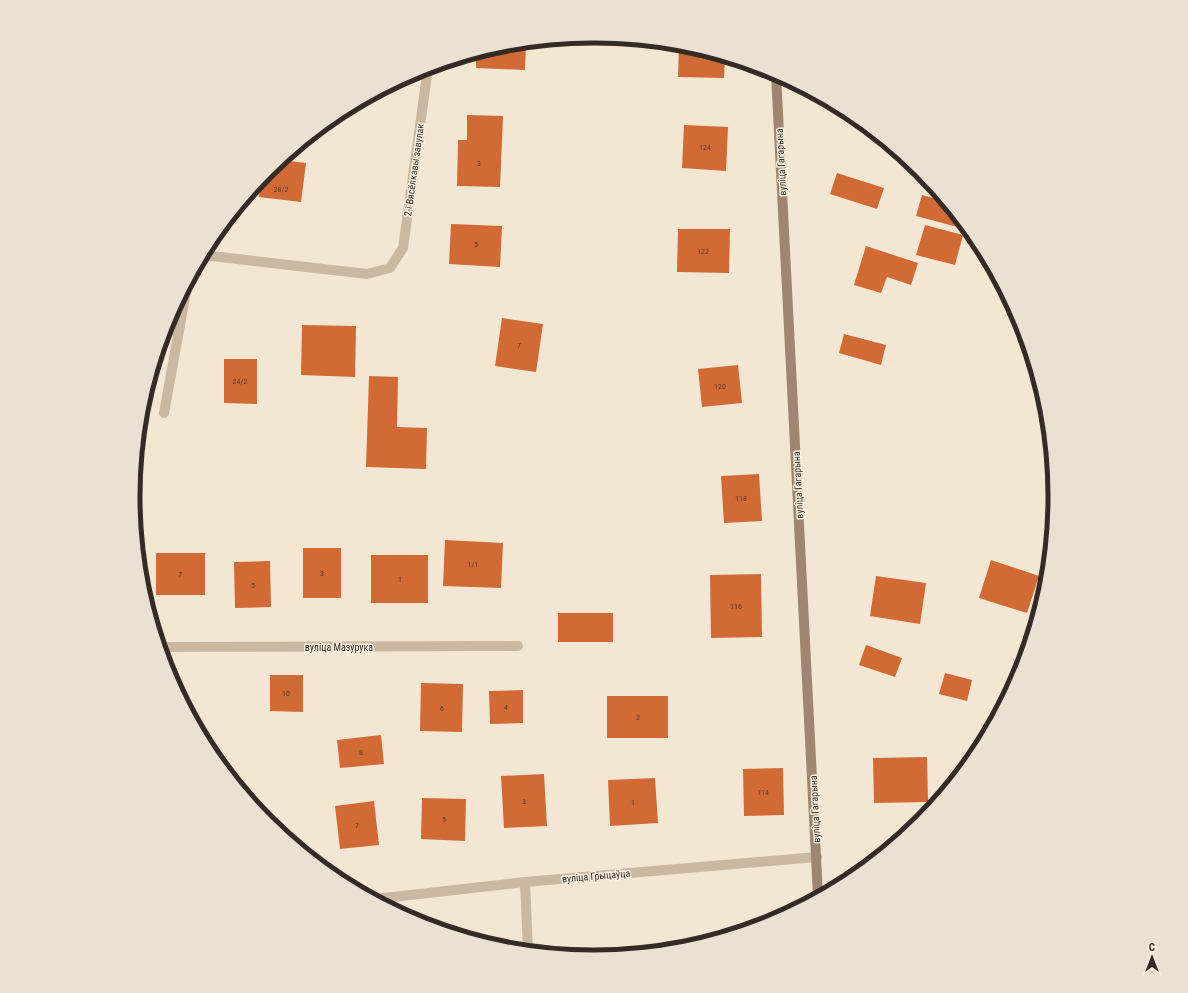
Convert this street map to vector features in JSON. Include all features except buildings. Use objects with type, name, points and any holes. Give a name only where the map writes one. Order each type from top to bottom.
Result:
[{"type":"street","name":"2-і Вясёлкавы завулак","points":[[210,256],[367,274],[390,268],[403,248],[427,75]]},
{"type":"street","name":"вуліца Гагарына","points":[[776,82],[818,891]]},
{"type":"street","points":[[164,413],[184,303]]},
{"type":"street","name":"вуліца Мазурука","points":[[167,647],[518,646]]},
{"type":"street","name":"вуліца Грыцаўца","points":[[386,899],[525,882],[817,857]]},
{"type":"street","points":[[525,882],[528,945]]}]
